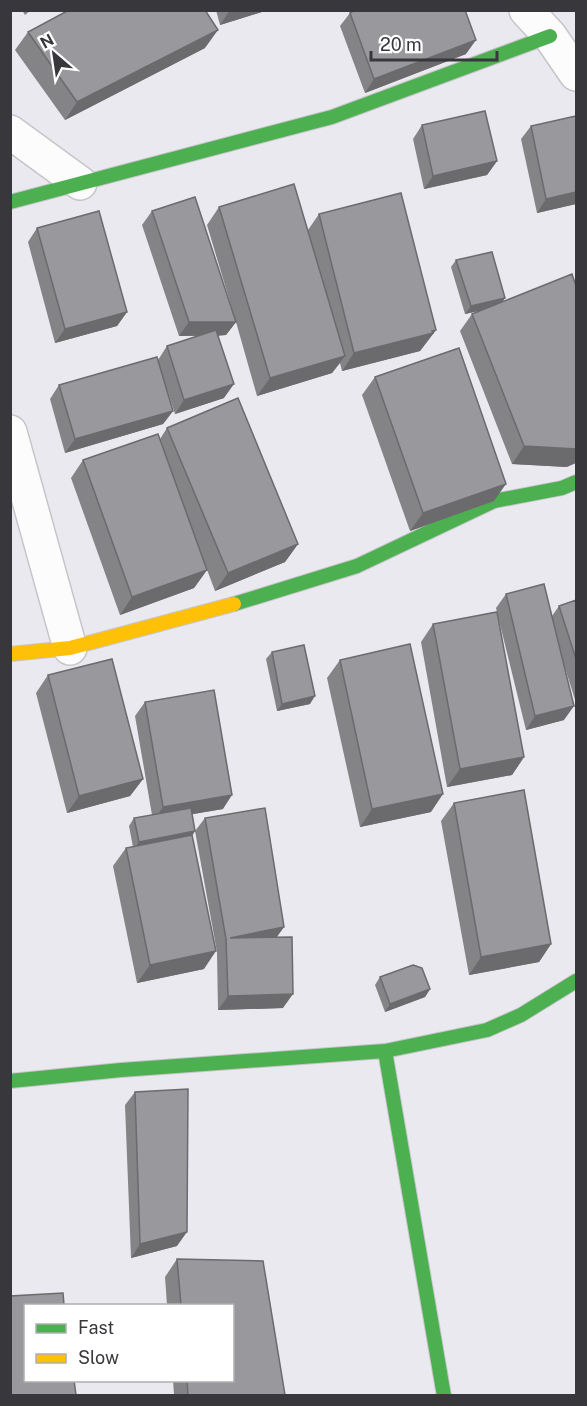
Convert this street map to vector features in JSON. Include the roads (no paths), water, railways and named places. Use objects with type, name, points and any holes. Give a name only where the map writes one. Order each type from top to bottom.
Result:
[{"type":"street","points":[[526,10],[550,36],[576,74]]},
{"type":"street","points":[[10,202],[332,117],[550,36]]},
{"type":"street","points":[[10,132],[80,183]]},
{"type":"street","points":[[10,432],[70,648]]},
{"type":"street","points":[[10,654],[70,648],[227,606],[357,566],[494,501],[562,488],[576,482]]},
{"type":"street","points":[[10,1081],[121,1070],[385,1051],[487,1030],[520,1015],[576,981]]},
{"type":"street","points":[[385,1051],[444,1395]]}]
